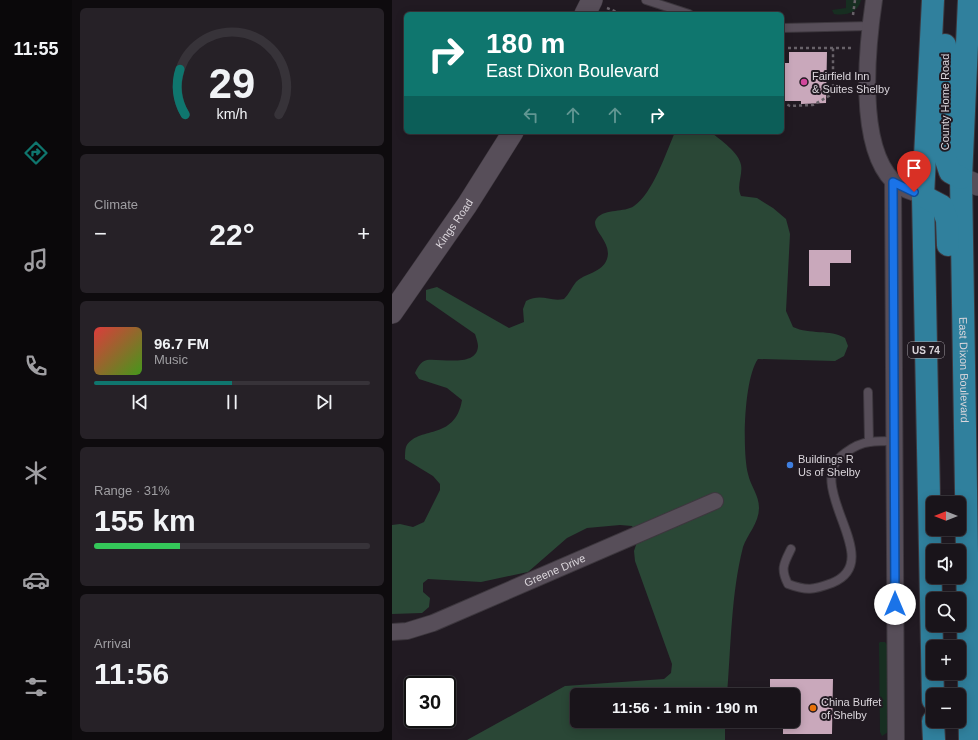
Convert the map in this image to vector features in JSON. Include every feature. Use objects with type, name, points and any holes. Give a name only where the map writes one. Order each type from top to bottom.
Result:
[{"type":"highway","name":"US 74","points":[[933,0],[924,196],[933,688]]},
{"type":"highway","name":"County Home Road","points":[[945,0],[945,157],[950,172],[969,182]]},
{"type":"highway","name":"East Dixon Boulevard","points":[[969,0],[966,491],[970,740]]},
{"type":"highway","points":[[924,196],[942,206],[947,220],[949,349],[955,469],[956,476],[966,491]]},
{"type":"highway","points":[[933,728],[934,740]]},
{"type":"street","points":[[874,0],[870,26],[867,85],[871,130],[881,164],[893,182],[905,189],[924,196]]},
{"type":"street","points":[[587,12],[599,4]]},
{"type":"street","name":"Kings Road","points":[[392,313],[466,205],[512,134]]},
{"type":"street","points":[[893,182],[896,740]]},
{"type":"street","name":"Greene Drive","points":[[392,632],[407,631],[433,623],[715,501]]},
{"type":"lane","points":[[646,0],[683,12]]},
{"type":"lane","points":[[784,28],[870,26]]},
{"type":"lane","points":[[868,392],[869,442]]},
{"type":"lane","points":[[791,549],[784,564],[783,575],[788,584],[805,590],[817,589],[838,580],[848,571],[852,559],[850,544],[830,484],[831,472],[840,456],[855,445],[869,442],[894,441]]},
{"type":"path","points":[[599,4],[617,12]]},
{"type":"path","points":[[784,48],[852,48]]},
{"type":"path","points":[[784,103],[790,106],[809,106],[816,104],[829,96],[833,86],[833,48]]},
{"type":"green space","points":[[846,0],[861,0],[857,8],[851,13],[834,14],[832,10],[846,8]]},
{"type":"green space","points":[[674,134],[713,134],[729,147],[740,160],[741,173],[739,188],[741,196],[757,198],[773,208],[786,219],[790,234],[786,311],[793,327],[806,331],[839,335],[845,338],[848,346],[844,356],[835,361],[758,359],[753,368],[747,397],[745,449],[748,474],[758,499],[759,508],[755,524],[743,547],[739,565],[732,621],[727,688],[570,688],[570,728],[725,728],[725,740],[467,740],[565,686],[664,679],[671,673],[672,664],[635,561],[634,551],[638,539],[632,526],[620,525],[587,528],[567,538],[528,572],[481,582],[428,579],[423,583],[423,592],[430,598],[429,607],[422,613],[392,614],[392,525],[400,524],[413,527],[424,522],[440,490],[440,484],[433,476],[405,459],[406,447],[411,440],[418,436],[444,428],[452,422],[458,413],[462,400],[447,388],[419,379],[415,373],[421,363],[427,360],[465,360],[476,353],[478,346],[475,334],[426,300],[426,290],[437,287],[509,328],[524,322],[523,309],[526,301],[537,298],[564,299],[576,282],[605,264],[608,252],[607,246],[596,226],[595,222],[597,218],[605,213],[634,206],[641,200],[653,182]]},
{"type":"green space","points":[[880,642],[885,642],[888,646],[889,728],[888,732],[882,736],[880,732]]},
{"type":"building","name":"Fairfield Inn & Suites Shelby","points":[[789,52],[827,52],[826,103],[801,104],[801,101],[784,101],[784,63],[789,63]]},
{"type":"building","points":[[809,250],[851,250],[851,263],[830,263],[830,286],[809,286]]},
{"type":"building","name":"China Buffet of Shelby","points":[[770,679],[833,679],[832,734],[783,734],[783,728],[800,728],[800,688],[770,688]]},
{"type":"place","name":"Fairfield Inn & Suites Shelby","points":[[804,82]]},
{"type":"place","name":"Buildings R Us of Shelby","points":[[790,465]]},
{"type":"place","name":"China Buffet of Shelby","points":[[813,708]]},
{"type":"route","points":[[895,604],[893,182],[914,192]]}]
